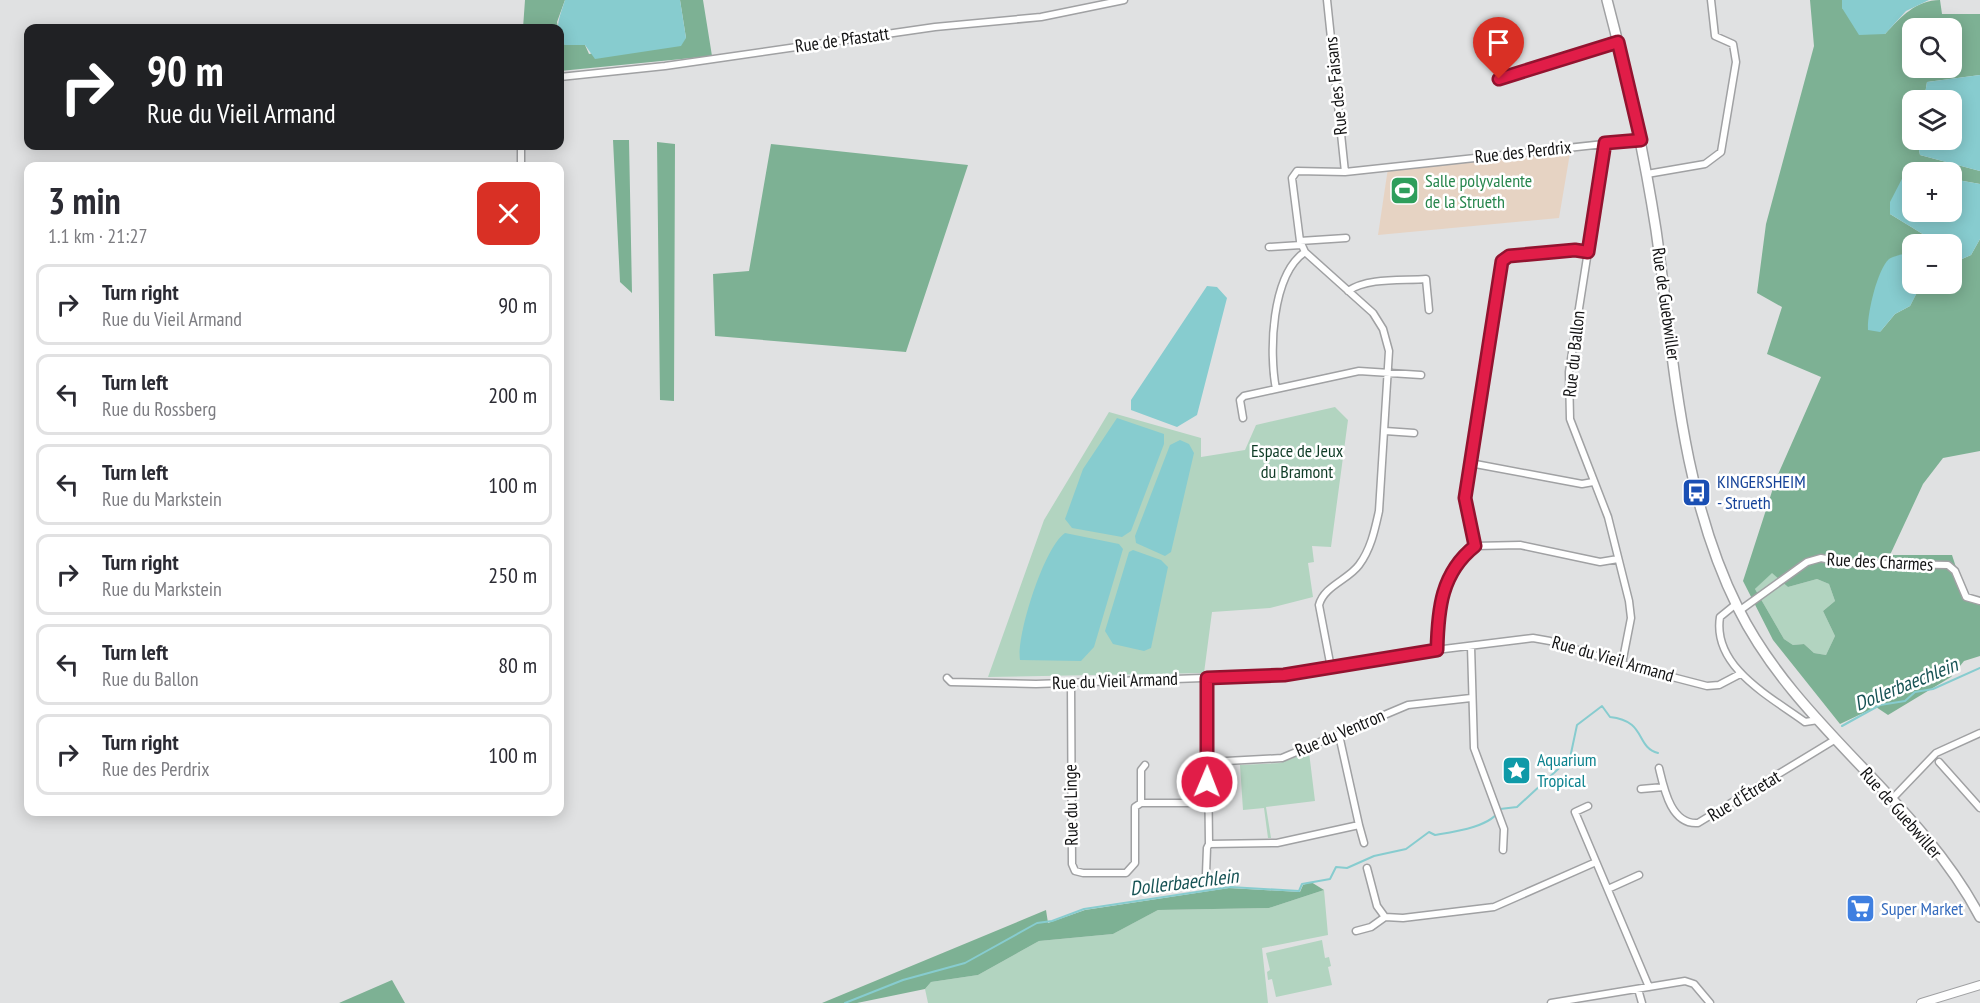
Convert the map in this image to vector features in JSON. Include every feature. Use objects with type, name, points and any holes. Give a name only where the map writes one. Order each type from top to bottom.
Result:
[{"type":"main road","name":"Rue de Guebwiller","points":[[1608,0],[1641,140],[1696,497],[1716,562],[1737,607],[1776,670],[1818,720],[1923,835],[1979,913]]},
{"type":"street","name":"Rue de Pfastatt","points":[[564,77],[665,66],[935,27],[1041,17],[1124,0]]},
{"type":"street","name":"Rue des Faisans","points":[[1327,0],[1345,172]]},
{"type":"street","points":[[1647,174],[1705,164],[1721,153],[1736,62],[1733,44],[1715,36],[1711,0]]},
{"type":"street","points":[[1499,79],[1618,42]]},
{"type":"street","name":"Rue des Perdrix","points":[[1302,246],[1292,178],[1297,171],[1345,172],[1641,140]]},
{"type":"street","name":"Rue du Ballon","points":[[1605,143],[1569,372],[1568,402],[1575,438],[1608,517],[1631,618],[1622,664]]},
{"type":"street","points":[[1269,247],[1302,246],[1346,238]]},
{"type":"street","points":[[1302,246],[1373,314],[1383,329],[1389,351],[1385,431],[1374,533],[1359,566],[1321,597],[1319,605],[1331,668]]},
{"type":"street","points":[[1276,389],[1273,333],[1279,299],[1302,246]]},
{"type":"street","points":[[1475,546],[1465,498],[1502,261],[1509,256],[1575,250],[1588,252]]},
{"type":"street","points":[[1348,291],[1356,286],[1371,283],[1426,279],[1429,310]]},
{"type":"street","points":[[1243,418],[1240,400],[1244,396],[1359,371],[1421,375]]},
{"type":"street","points":[[1385,431],[1414,433]]},
{"type":"street","points":[[1470,463],[1582,484],[1593,482]]},
{"type":"street","points":[[1437,650],[1441,601],[1445,584],[1451,571],[1475,546],[1520,545],[1600,562],[1618,560]]},
{"type":"street","name":"Rue des Charmes","points":[[1737,607],[1807,562],[1821,558],[1845,562],[1948,565],[1955,571],[1966,597],[1980,601]]},
{"type":"street","points":[[1737,607],[1720,617],[1718,627],[1724,647],[1740,674],[1805,722],[1818,720]]},
{"type":"street","name":"Rue du Vieil Armand","points":[[947,678],[951,682],[963,683],[1284,675],[1437,650],[1533,638],[1707,686],[1719,685],[1740,674]]},
{"type":"street","points":[[1471,646],[1474,748],[1504,829],[1503,850]]},
{"type":"street","points":[[1206,874],[1209,844],[1207,678]]},
{"type":"street","name":"Rue du Linge","points":[[1071,682],[1072,864],[1075,871],[1126,873],[1132,870],[1135,863],[1135,807],[1141,803],[1141,770],[1145,765]]},
{"type":"street","name":"Rue du Ventron","points":[[1208,762],[1274,759],[1339,735],[1408,705],[1471,698]]},
{"type":"street","points":[[1892,799],[1936,753],[1980,733]]},
{"type":"street","points":[[1339,735],[1364,843]]},
{"type":"street","name":"Rue d'Étretat","points":[[1659,768],[1664,787],[1679,818],[1684,822],[1698,823],[1836,740]]},
{"type":"street","points":[[1939,762],[1980,808]]},
{"type":"street","points":[[1641,789],[1664,787]]},
{"type":"street","points":[[1141,803],[1207,803]]},
{"type":"street","points":[[1588,806],[1575,812],[1649,987]]},
{"type":"street","points":[[1209,844],[1277,843],[1359,825]]},
{"type":"street","points":[[1356,931],[1371,927],[1385,917],[1402,918],[1494,907],[1596,862]]},
{"type":"street","points":[[1367,868],[1377,906],[1385,917]]},
{"type":"street","points":[[1608,889],[1639,875]]},
{"type":"street","points":[[1551,1003],[1689,981],[1697,986],[1710,1003]]},
{"type":"street","points":[[1921,1003],[1980,985]]},
{"type":"street","points":[[1638,989],[1642,1003]]},
{"type":"shaded area","points":[[1570,153],[1559,218],[1378,235],[1388,168]]},
{"type":"green space","points":[[525,0],[565,0],[557,24],[523,24]]},
{"type":"green space","points":[[680,0],[703,0],[712,56],[564,71],[564,44],[585,45],[589,54],[686,38]]},
{"type":"green space","points":[[1810,0],[1842,0],[1842,8],[1885,34],[1897,22],[1916,6],[1931,1],[1940,0],[1942,14],[1980,14],[1980,75],[1962,77],[1962,18],[1902,18],[1902,78],[1957,78],[1927,82],[1926,90],[1902,90],[1902,150],[1919,150],[1920,155],[1946,162],[1902,162],[1902,182],[1890,214],[1923,234],[1902,234],[1902,278],[1880,332],[1895,314],[1910,306],[1916,294],[1962,294],[1962,259],[1971,255],[1980,239],[1980,451],[1943,458],[1923,484],[1890,555],[1952,555],[1967,601],[1980,605],[1980,656],[1964,661],[1951,677],[1888,715],[1876,707],[1840,724],[1773,640],[1743,581],[1776,479],[1821,377],[1767,354],[1782,307],[1757,293],[1766,224],[1814,46]],"holes":[[[1772,573],[1788,587],[1817,579],[1829,584],[1835,601],[1823,611],[1835,636],[1826,655],[1814,653],[1804,644],[1793,645],[1784,639],[1755,589]]]},
{"type":"green space","points":[[613,140],[629,140],[632,293],[620,282]]},
{"type":"green space","points":[[657,142],[675,144],[674,401],[660,400]]},
{"type":"green space","points":[[771,144],[968,165],[906,352],[715,336],[713,274],[749,271]]},
{"type":"green space","points":[[1962,166],[1980,171],[1980,184],[1962,181]]},
{"type":"green space","name":"Espace de Jeux du Bramont","points":[[1335,407],[1348,420],[1331,547],[1312,546],[1314,562],[1308,563],[1313,597],[1270,608],[1212,612],[1204,673],[988,677],[1044,520],[1109,412],[1201,438],[1201,457],[1245,450],[1256,425]]},
{"type":"green space","points":[[1772,572],[1788,587],[1817,579],[1829,584],[1835,601],[1823,611],[1835,636],[1826,655],[1814,653],[1804,644],[1793,645],[1784,639],[1755,589]]},
{"type":"green space","points":[[1309,752],[1315,801],[1266,807],[1271,838],[1268,838],[1264,808],[1243,810],[1240,765],[1280,763]]},
{"type":"green space","points":[[1311,882],[1324,890],[1269,908],[1158,910],[1113,934],[1039,941],[978,975],[931,982],[925,989],[857,1003],[822,1003],[1046,910],[1048,923],[1085,910],[1229,888],[1300,892],[1303,885]]},
{"type":"green space","points":[[1324,890],[1328,935],[1262,948],[1268,1003],[928,1003],[925,989],[931,982],[978,975],[1039,941],[1113,934],[1158,910],[1269,908]]},
{"type":"green space","points":[[1322,940],[1325,958],[1329,957],[1331,966],[1328,967],[1332,985],[1276,997],[1272,979],[1268,980],[1267,972],[1270,970],[1266,953]]},
{"type":"green space","points":[[392,980],[405,1003],[339,1003]]},
{"type":"water","points":[[565,0],[680,0],[686,38],[681,46],[595,59],[585,45],[565,45],[564,24],[558,24]]},
{"type":"water","points":[[1842,0],[1929,0],[1906,11],[1885,34],[1859,35],[1842,8]]},
{"type":"water","points":[[1980,75],[1980,171],[1962,166],[1962,162],[1946,162],[1920,155],[1919,150],[1962,150],[1962,90],[1926,90],[1927,82]]},
{"type":"water","points":[[1902,179],[1902,221],[1890,214],[1890,202]]},
{"type":"water","points":[[1962,181],[1980,184],[1980,239],[1971,255],[1962,259],[1962,234],[1923,234],[1903,222],[1962,222]]},
{"type":"water","points":[[1902,254],[1902,294],[1916,294],[1910,306],[1895,314],[1880,332],[1868,330],[1871,304],[1877,282],[1889,259]]},
{"type":"water","points":[[1207,286],[1217,287],[1227,298],[1197,415],[1177,427],[1131,410],[1131,400]]},
{"type":"water","points":[[1117,418],[1164,434],[1164,444],[1131,531],[1122,537],[1072,528],[1065,519],[1083,469]]},
{"type":"water","points":[[1180,440],[1189,444],[1194,453],[1171,552],[1165,556],[1136,543],[1135,536],[1170,445]]},
{"type":"water","points":[[1065,533],[1119,544],[1123,549],[1094,647],[1081,661],[1020,660],[1022,632],[1040,573],[1057,541]]},
{"type":"water","points":[[1133,550],[1161,560],[1168,567],[1151,648],[1144,651],[1113,644],[1105,631],[1129,552]]},
{"type":"waterway","name":"Dollerbaechlein","points":[[1842,726],[1880,705],[1905,701],[1915,692],[1933,689],[1980,668]]},
{"type":"waterway","name":"Dollerbaechlein","points":[[845,1003],[903,980],[965,963],[1037,923],[1052,921],[1084,909],[1230,887],[1299,891],[1302,884],[1330,879],[1336,867],[1347,868],[1374,856],[1406,849],[1429,832],[1435,835],[1481,824],[1496,815],[1500,809],[1517,807],[1570,758],[1577,725],[1602,706],[1610,717],[1630,723],[1646,745],[1658,753]]},
{"type":"place","name":"Salle polyvalente de la Strueth","points":[[1404,191]]},
{"type":"place","name":"KINGERSHEIM - Strueth","points":[[1696,492]]},
{"type":"place","name":"Aquarium Tropical","points":[[1516,770]]},
{"type":"place","name":"Super Market","points":[[1860,909]]},
{"type":"route","points":[[1207,782],[1207,678],[1264,676],[1280,673],[1284,675],[1387,656],[1437,650],[1441,601],[1445,584],[1451,571],[1475,546],[1465,498],[1502,261],[1509,256],[1575,250],[1588,252],[1605,143],[1641,140],[1618,42],[1499,79]]}]
